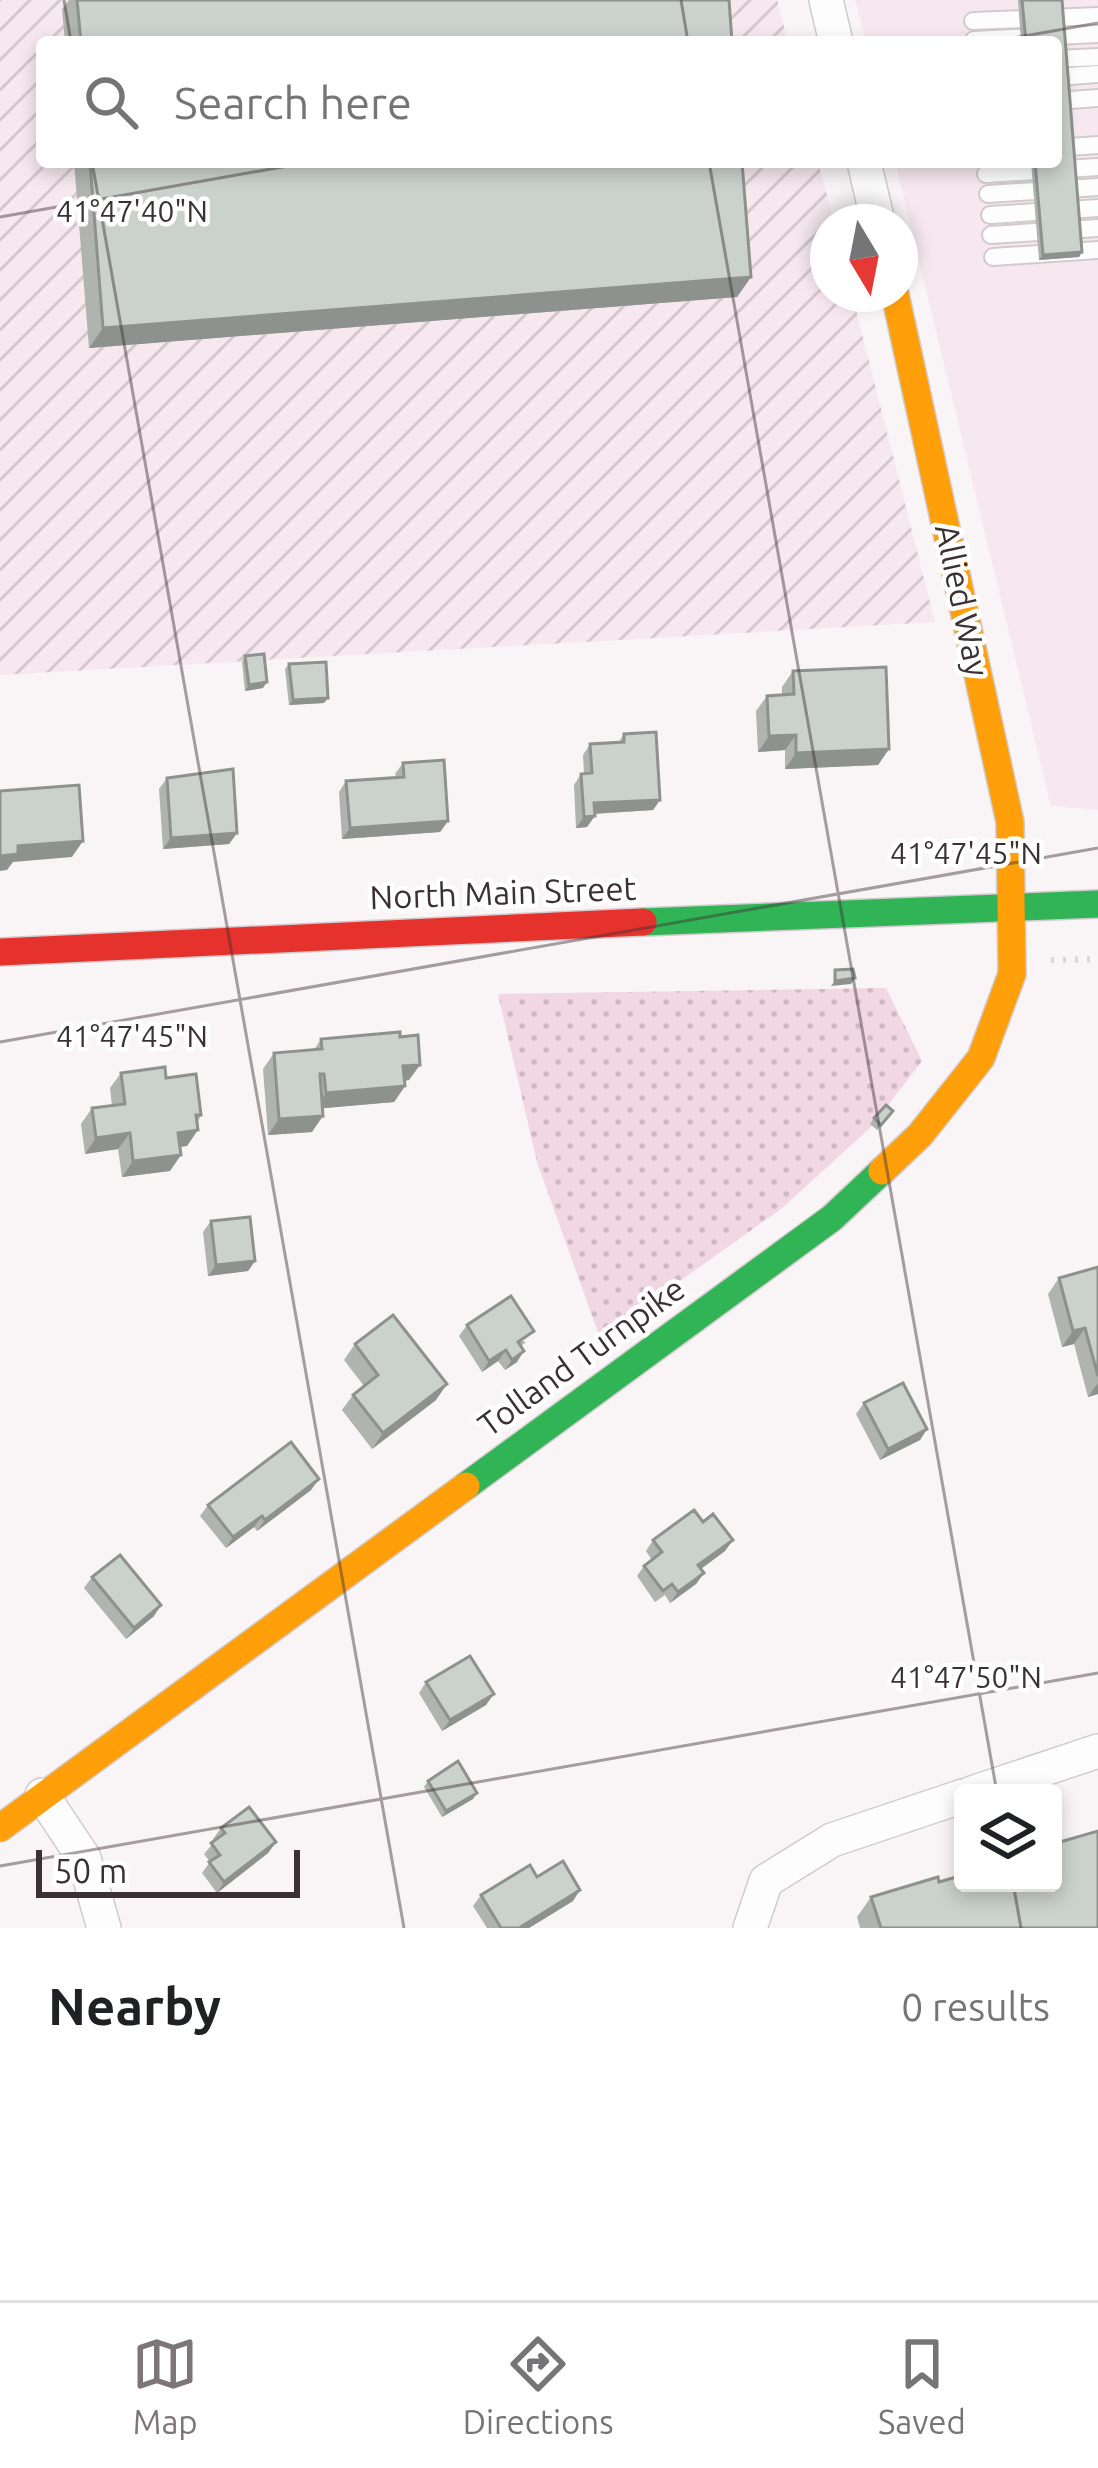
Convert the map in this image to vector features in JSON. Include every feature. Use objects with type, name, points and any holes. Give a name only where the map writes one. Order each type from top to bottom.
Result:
[{"type":"street","points":[[826,0],[835,36]]},
{"type":"street","points":[[865,168],[874,204]]},
{"type":"street","name":"Allied Way","points":[[899,312],[1010,822],[1010,908]]},
{"type":"street","points":[[1010,908],[1098,904]]},
{"type":"street","name":"North Main Street","points":[[0,952],[1010,908]]},
{"type":"street","name":"Tolland Turnpike","points":[[0,1828],[832,1218],[920,1135],[982,1058],[1012,974],[1010,908]]},
{"type":"street","points":[[999,1784],[1098,1751]]},
{"type":"street","points":[[42,1795],[85,1858],[104,1928]]},
{"type":"street","points":[[750,1928],[766,1882],[816,1850],[832,1840],[954,1799]]},
{"type":"lane","points":[[974,30],[1098,16]]},
{"type":"lane","points":[[974,30],[1098,34]]},
{"type":"lane","points":[[1062,59],[1098,57]]},
{"type":"lane","points":[[1062,77],[1098,74]]},
{"type":"lane","points":[[1062,101],[1098,98]]},
{"type":"lane","points":[[1062,148],[1098,145]]},
{"type":"lane","points":[[986,174],[1098,167]]},
{"type":"lane","points":[[988,194],[1098,187]]},
{"type":"lane","points":[[990,215],[1098,208]]},
{"type":"lane","points":[[992,235],[1098,228]]},
{"type":"lane","points":[[993,257],[1098,250]]},
{"type":"path","points":[[1084,959],[1098,958]]},
{"type":"shaded area","points":[[0,0],[777,0],[786,36],[36,36],[36,168],[820,168],[829,204],[810,204],[810,312],[857,312],[935,622],[0,675]]},
{"type":"shaded area","points":[[855,0],[1098,0],[1098,810],[1051,806],[918,257],[918,204],[905,204],[896,168],[1062,168],[1062,36],[864,36]]},
{"type":"shaded area","points":[[886,988],[922,1061],[871,1127],[781,1209],[600,1338],[537,1162],[498,994]]},
{"type":"building","points":[[77,0],[729,0],[732,36],[80,36]]},
{"type":"building","points":[[1022,0],[1062,0],[1082,252],[1043,255],[1036,168],[1062,168],[1062,36],[1025,36]]},
{"type":"building","points":[[90,168],[742,168],[751,277],[103,328]]},
{"type":"building","points":[[264,654],[267,682],[249,685],[245,656]]},
{"type":"building","points":[[326,662],[328,698],[293,700],[289,664]]},
{"type":"building","points":[[886,667],[889,749],[796,753],[796,735],[769,736],[767,696],[794,694],[793,671]]},
{"type":"building","points":[[656,732],[660,800],[594,803],[595,816],[584,817],[581,774],[592,773],[590,744],[624,742],[624,734]]},
{"type":"building","points":[[444,760],[448,821],[350,828],[346,781],[404,777],[403,763]]},
{"type":"building","points":[[233,769],[237,833],[171,838],[167,778]]},
{"type":"building","points":[[79,785],[83,841],[18,846],[18,854],[0,856],[0,791]]},
{"type":"building","points":[[853,969],[855,978],[835,981],[835,970]]},
{"type":"building","points":[[400,1032],[400,1037],[418,1035],[420,1065],[403,1066],[405,1086],[326,1093],[324,1074],[320,1074],[323,1116],[279,1119],[274,1053],[322,1049],[321,1039]]},
{"type":"building","points":[[165,1067],[166,1078],[196,1074],[198,1130],[178,1133],[181,1155],[133,1161],[130,1133],[96,1138],[92,1108],[125,1104],[121,1073]]},
{"type":"building","points":[[886,1105],[893,1111],[881,1125],[874,1118]]},
{"type":"building","points":[[250,1217],[255,1261],[216,1265],[211,1221]]},
{"type":"building","points":[[1098,1267],[1098,1376],[1085,1328],[1073,1331],[1059,1278]]},
{"type":"building","points":[[511,1296],[534,1331],[518,1342],[524,1351],[512,1360],[506,1350],[489,1361],[467,1325]]},
{"type":"building","points":[[393,1315],[447,1384],[383,1433],[353,1395],[378,1375],[355,1344]]},
{"type":"building","points":[[903,1383],[927,1429],[888,1449],[864,1403]]},
{"type":"building","points":[[291,1442],[319,1479],[265,1520],[262,1516],[233,1537],[208,1505]]},
{"type":"building","points":[[694,1510],[703,1522],[713,1514],[733,1540],[698,1565],[704,1573],[678,1592],[672,1584],[663,1591],[644,1566],[662,1552],[653,1540]]},
{"type":"building","points":[[120,1555],[161,1605],[134,1628],[92,1577]]},
{"type":"building","points":[[470,1656],[494,1694],[450,1720],[426,1682]]},
{"type":"building","points":[[458,1761],[477,1793],[446,1811],[428,1781]]},
{"type":"building","points":[[249,1807],[276,1842],[224,1882],[209,1862],[220,1855],[211,1843],[225,1833],[221,1828]]},
{"type":"building","points":[[1098,1831],[1098,1928],[881,1928],[871,1897],[938,1877],[939,1882],[954,1878],[954,1892],[1062,1892],[1062,1841]]},
{"type":"building","points":[[563,1861],[580,1890],[519,1928],[501,1928],[481,1895],[530,1865],[537,1877]]},
{"type":"traffic: fast","points":[[643,922],[1098,904]]},
{"type":"traffic: fast","points":[[466,1486],[832,1218],[882,1171]]},
{"type":"traffic: slow","points":[[882,1171],[920,1135],[981,1058],[1012,974],[1010,822],[899,312]]},
{"type":"traffic: slow","points":[[0,1828],[466,1486]]},
{"type":"traffic: jam","points":[[0,952],[643,922]]}]
